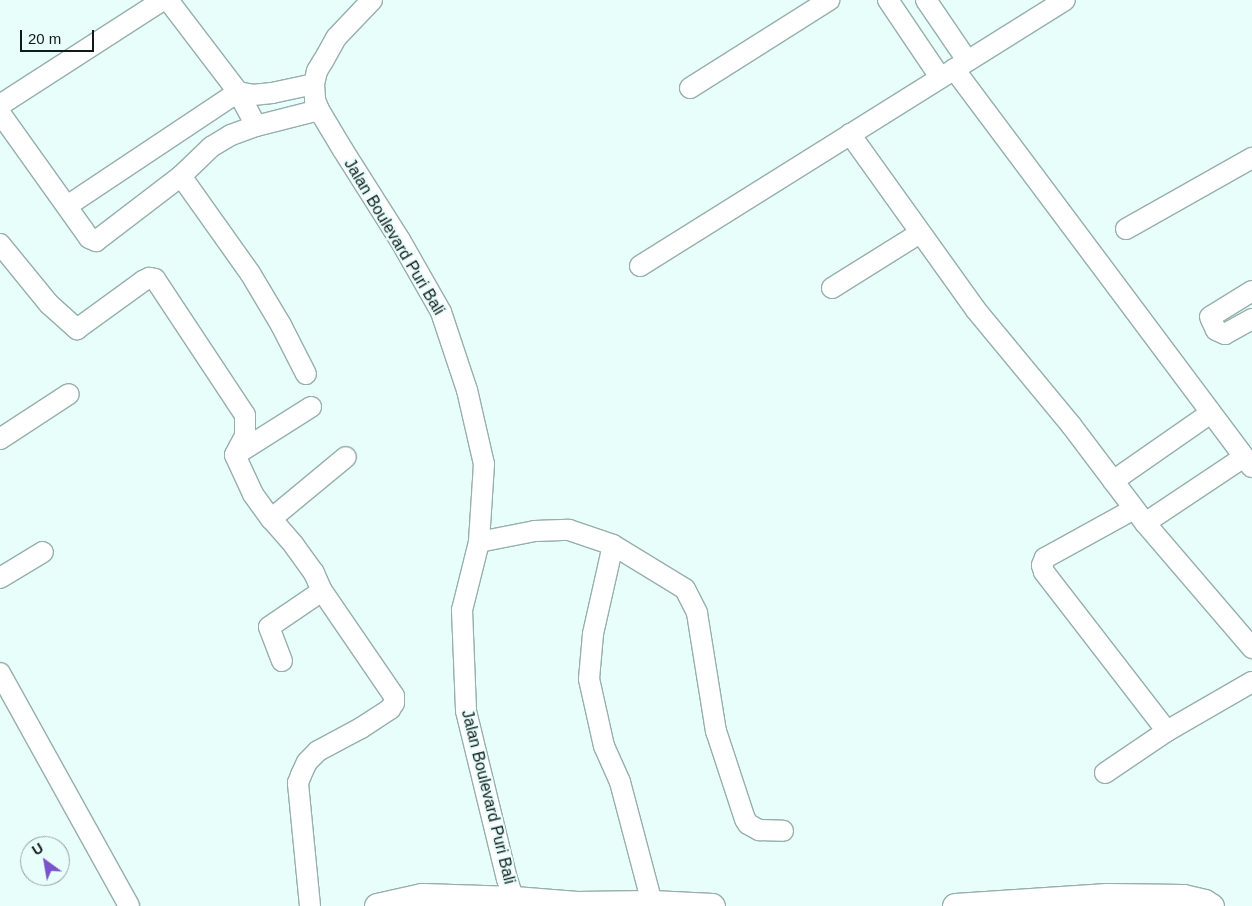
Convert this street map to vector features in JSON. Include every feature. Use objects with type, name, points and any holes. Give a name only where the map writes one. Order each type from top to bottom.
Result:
[{"type":"street","points":[[0,105],[163,0]]},
{"type":"street","points":[[168,0],[238,92],[256,126]]},
{"type":"street","points":[[66,206],[238,92],[253,95],[272,94],[314,84],[317,71],[336,38],[372,0]]},
{"type":"street","points":[[690,88],[829,0]]},
{"type":"street","points":[[888,0],[954,69],[1248,462],[1140,516],[1045,558],[1042,565],[1044,572],[1168,731]]},
{"type":"street","points":[[926,0],[954,69]]},
{"type":"street","points":[[640,266],[1065,0]]},
{"type":"street","name":"Jalan Boulevard Puri Bali","points":[[314,84],[319,110],[441,312],[467,390],[484,464],[479,542],[462,610],[466,711],[515,903]]},
{"type":"street","points":[[0,113],[88,238],[96,241],[181,176],[211,147],[231,135],[256,126],[319,110]]},
{"type":"street","points":[[850,134],[976,310],[1071,425],[1140,516],[1252,648]]},
{"type":"street","points":[[1126,229],[1252,158]]},
{"type":"street","points":[[181,176],[250,273],[306,374]]},
{"type":"street","points":[[832,288],[920,233]]},
{"type":"street","points":[[0,244],[49,304],[76,328],[143,281],[149,278],[155,279],[245,415],[245,436],[235,455]]},
{"type":"street","points":[[1252,291],[1210,317],[1216,330],[1225,334],[1252,319]]},
{"type":"street","points":[[0,439],[69,394]]},
{"type":"street","points":[[235,455],[311,407]]},
{"type":"street","points":[[1113,481],[1211,413]]},
{"type":"street","points":[[235,455],[253,494],[314,573],[322,591],[394,696],[394,703],[390,709],[361,728],[318,751],[307,762],[301,775],[298,783],[310,906]]},
{"type":"street","points":[[271,519],[346,457]]},
{"type":"street","points":[[479,542],[535,531],[570,530],[613,545],[685,589],[690,596],[701,631],[716,731],[745,819],[754,828],[759,830],[783,831]]},
{"type":"street","points":[[613,545],[593,634],[589,659],[589,679],[604,746],[620,782],[652,903]]},
{"type":"street","points":[[0,578],[43,552]]},
{"type":"street","points":[[282,661],[269,627],[322,591]]},
{"type":"street","points":[[0,673],[129,906]]},
{"type":"street","points":[[1105,773],[1168,731],[1252,682]]},
{"type":"street","points":[[377,906],[422,896],[515,903],[652,903],[712,906]]},
{"type":"street","points":[[955,906],[1107,896],[1184,898],[1204,902],[1211,906]]}]
